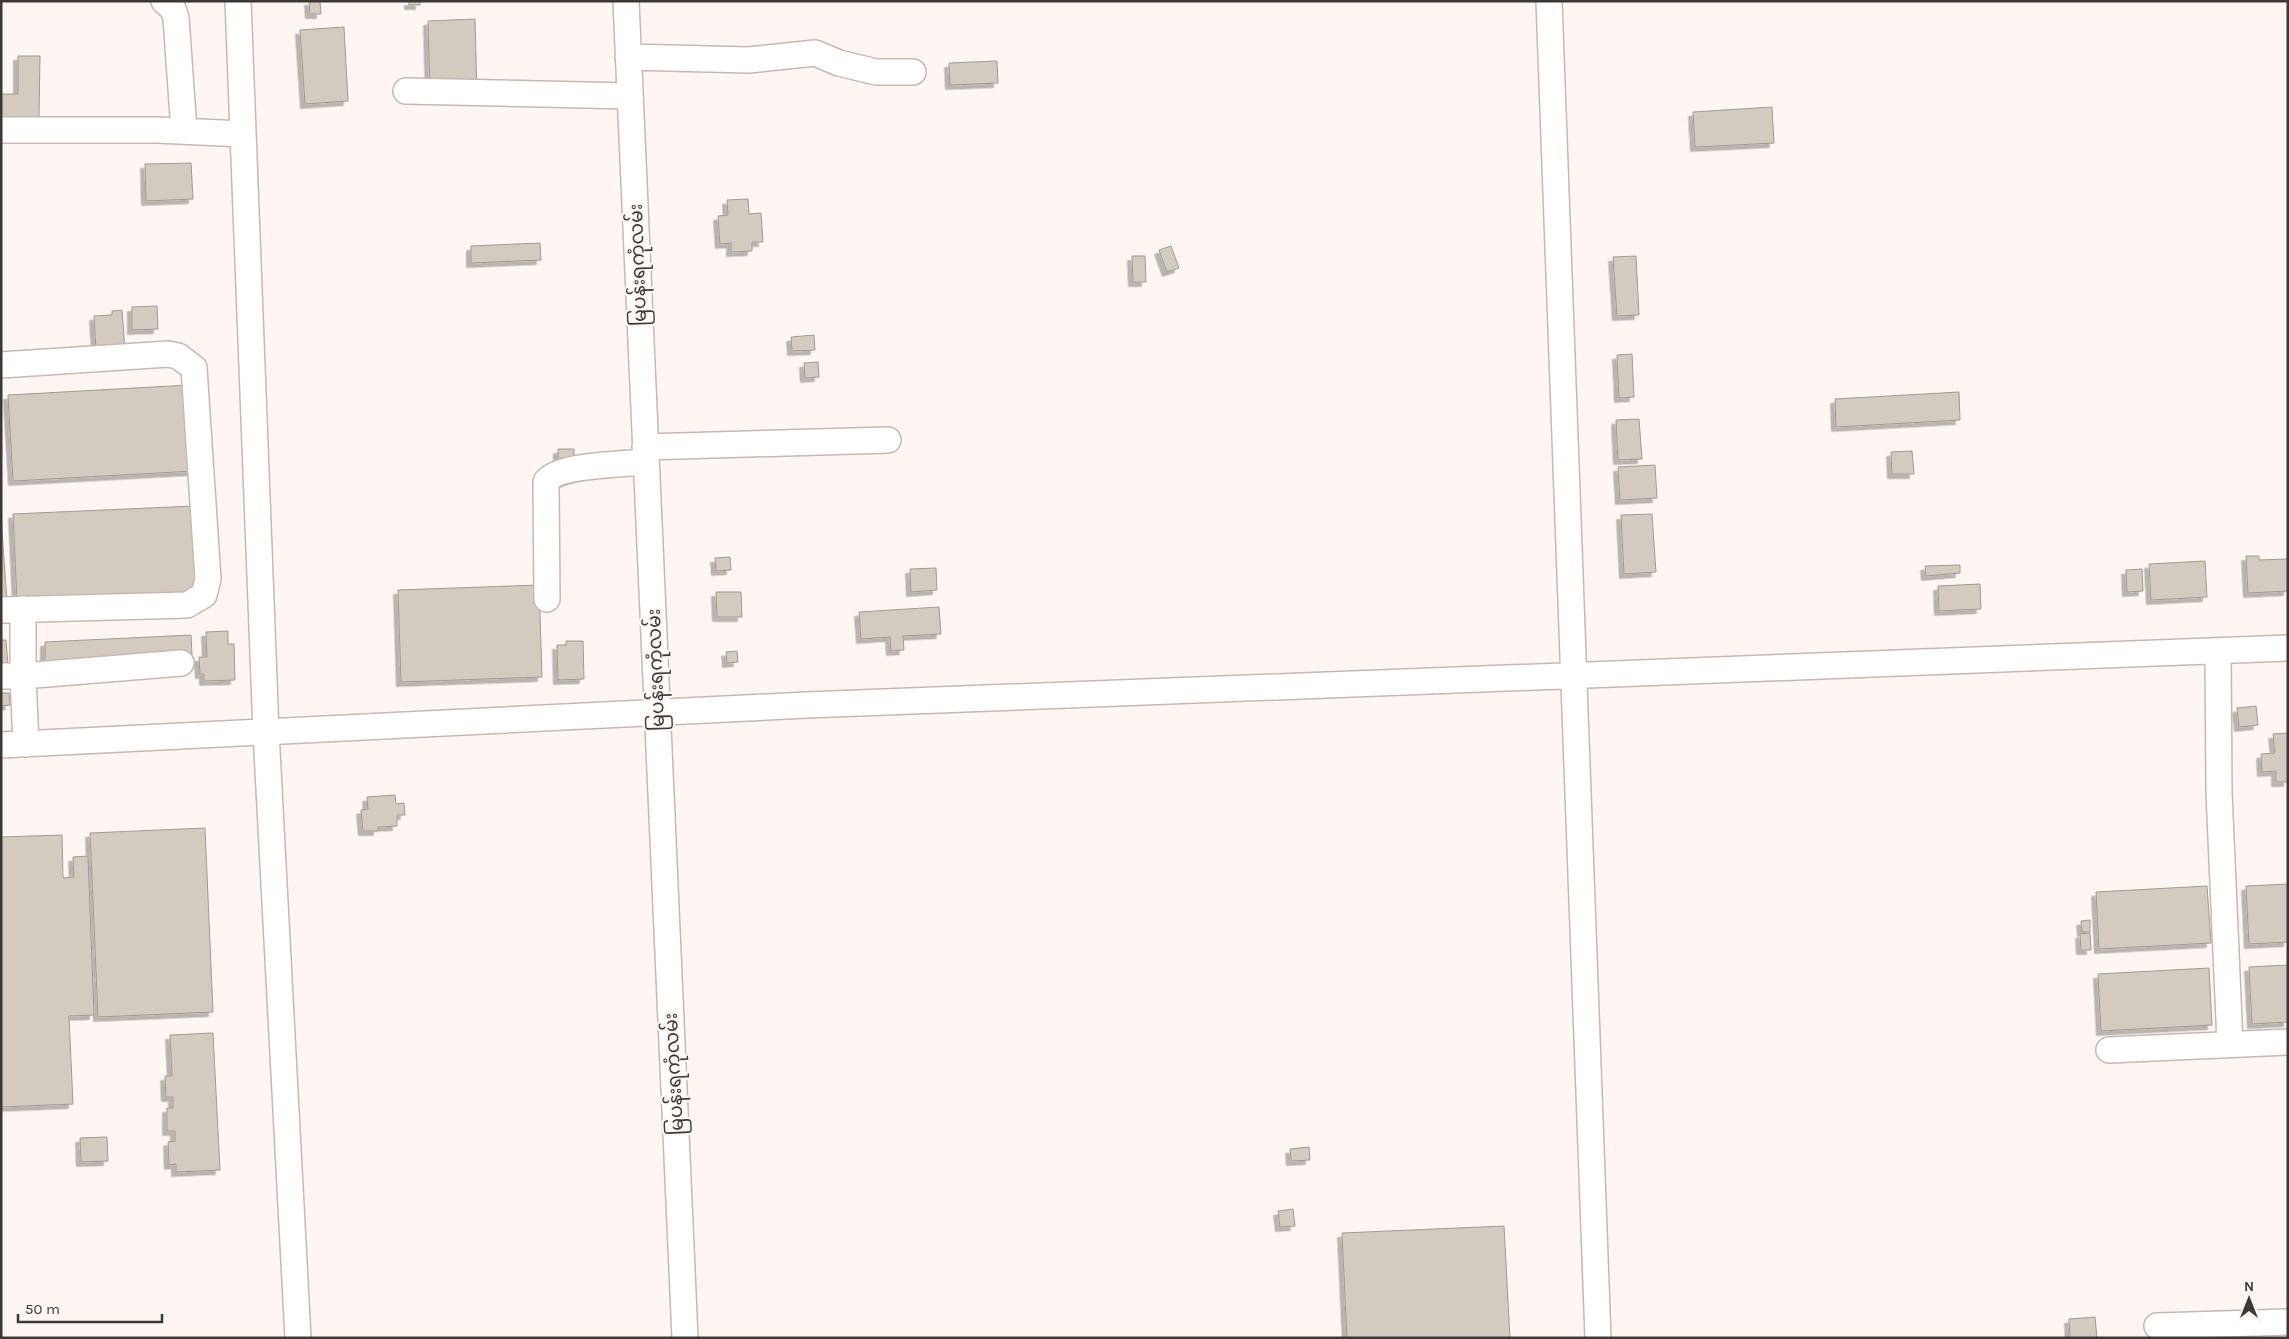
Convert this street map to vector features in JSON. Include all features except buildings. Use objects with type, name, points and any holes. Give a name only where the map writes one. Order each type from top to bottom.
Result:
[{"type":"street","points":[[164,1],[174,9],[176,18],[184,132]]},
{"type":"street","points":[[238,1],[266,732],[298,1338]]},
{"type":"street","name":"မြပန်းရကုံလမ်း","points":[[626,1],[685,1338]]},
{"type":"street","points":[[1549,1],[1598,1338]]},
{"type":"street","points":[[628,57],[749,60],[809,53],[876,72],[913,72]]},
{"type":"street","points":[[406,92],[630,96]]},
{"type":"street","points":[[1,130],[243,134]]},
{"type":"street","points":[[1,365],[168,354],[178,356],[187,362],[194,368],[196,376],[208,579],[204,595],[187,605],[12,610],[12,676],[26,744]]},
{"type":"street","points":[[547,598],[546,482],[552,475],[645,454],[888,440]]},
{"type":"street","points":[[1,745],[656,713],[2288,648]]},
{"type":"street","points":[[2218,651],[2219,792],[2230,1044]]},
{"type":"street","points":[[12,676],[181,663]]},
{"type":"street","points":[[2109,1050],[2288,1042]]},
{"type":"street","points":[[2157,1326],[2288,1322]]}]
